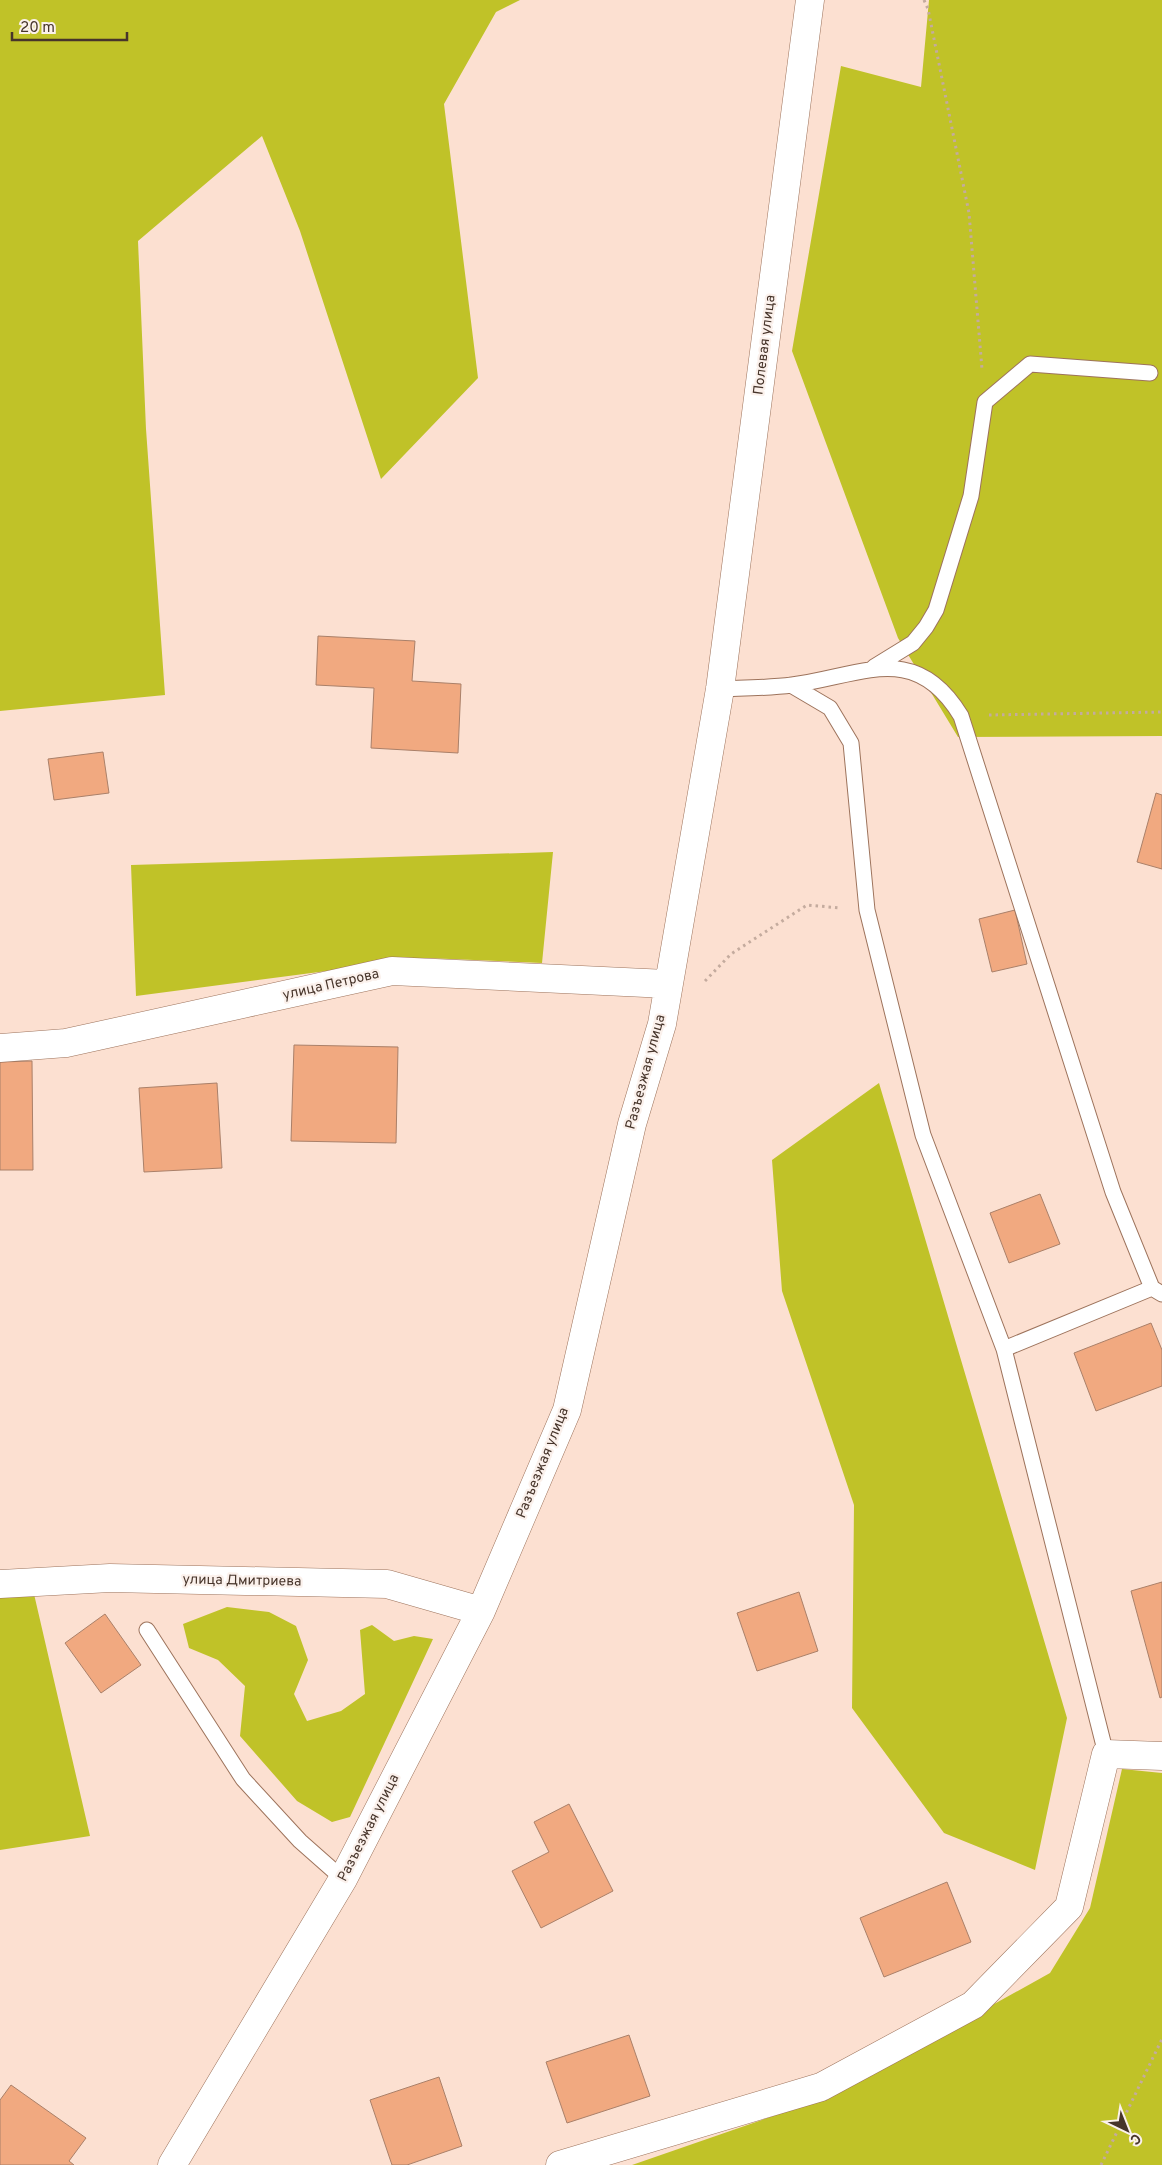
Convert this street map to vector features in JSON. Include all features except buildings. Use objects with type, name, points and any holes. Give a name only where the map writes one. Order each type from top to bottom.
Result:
[{"type":"street","name":"Полевая улица","points":[[720,690],[810,0]]},
{"type":"street","name":"Разъезжая улица","points":[[172,2165],[343,1880],[481,1611],[567,1410],[632,1124],[662,1024],[667,984],[720,690]]},
{"type":"street","name":"улица Петрова","points":[[0,1048],[66,1043],[392,971],[667,984]]},
{"type":"street","name":"улица Дмитриева","points":[[0,1584],[110,1578],[387,1584],[481,1611]]},
{"type":"street","points":[[560,2165],[820,2087],[972,2005],[1069,1907],[1106,1754],[1162,1756]]},
{"type":"lane","points":[[874,668],[913,643],[926,627],[936,610],[971,496],[985,402],[1030,364],[1150,373]]},
{"type":"lane","points":[[720,690],[791,685],[874,668],[904,668],[932,681],[950,697],[961,716],[1113,1192],[1157,1291],[1004,1349]]},
{"type":"lane","points":[[791,685],[830,708],[851,744],[867,910],[923,1136],[1004,1349],[1106,1754]]},
{"type":"lane","points":[[146,1630],[243,1779],[300,1841],[343,1880]]},
{"type":"path","points":[[924,0],[928,9],[969,213],[985,402]]},
{"type":"path","points":[[961,716],[1162,712]]},
{"type":"path","points":[[703,982],[731,954],[806,905],[867,910]]},
{"type":"path","points":[[1102,2165],[1162,2039]]},
{"type":"shaded area","points":[[0,0],[520,0],[496,12],[444,104],[478,378],[381,479],[300,231],[262,136],[138,241],[146,429],[165,695],[0,711]]},
{"type":"shaded area","points":[[929,0],[1162,0],[1162,736],[958,737],[898,638],[792,351],[841,66],[921,87]]},
{"type":"shaded area","points":[[553,852],[542,963],[426,958],[136,996],[131,865]]},
{"type":"shaded area","points":[[879,1083],[1067,1718],[1035,1870],[944,1833],[852,1708],[854,1505],[782,1291],[772,1160]]},
{"type":"shaded area","points":[[34,1594],[90,1836],[0,1850],[0,1597]]},
{"type":"shaded area","points":[[227,1607],[269,1612],[296,1626],[308,1660],[294,1694],[307,1721],[341,1711],[365,1694],[360,1630],[372,1625],[394,1641],[414,1636],[433,1639],[350,1817],[332,1822],[297,1801],[240,1736],[245,1686],[218,1660],[189,1648],[183,1624]]},
{"type":"shaded area","points":[[1122,1769],[1162,1773],[1162,2165],[632,2165],[825,2098],[1050,1973],[1090,1908]]}]
